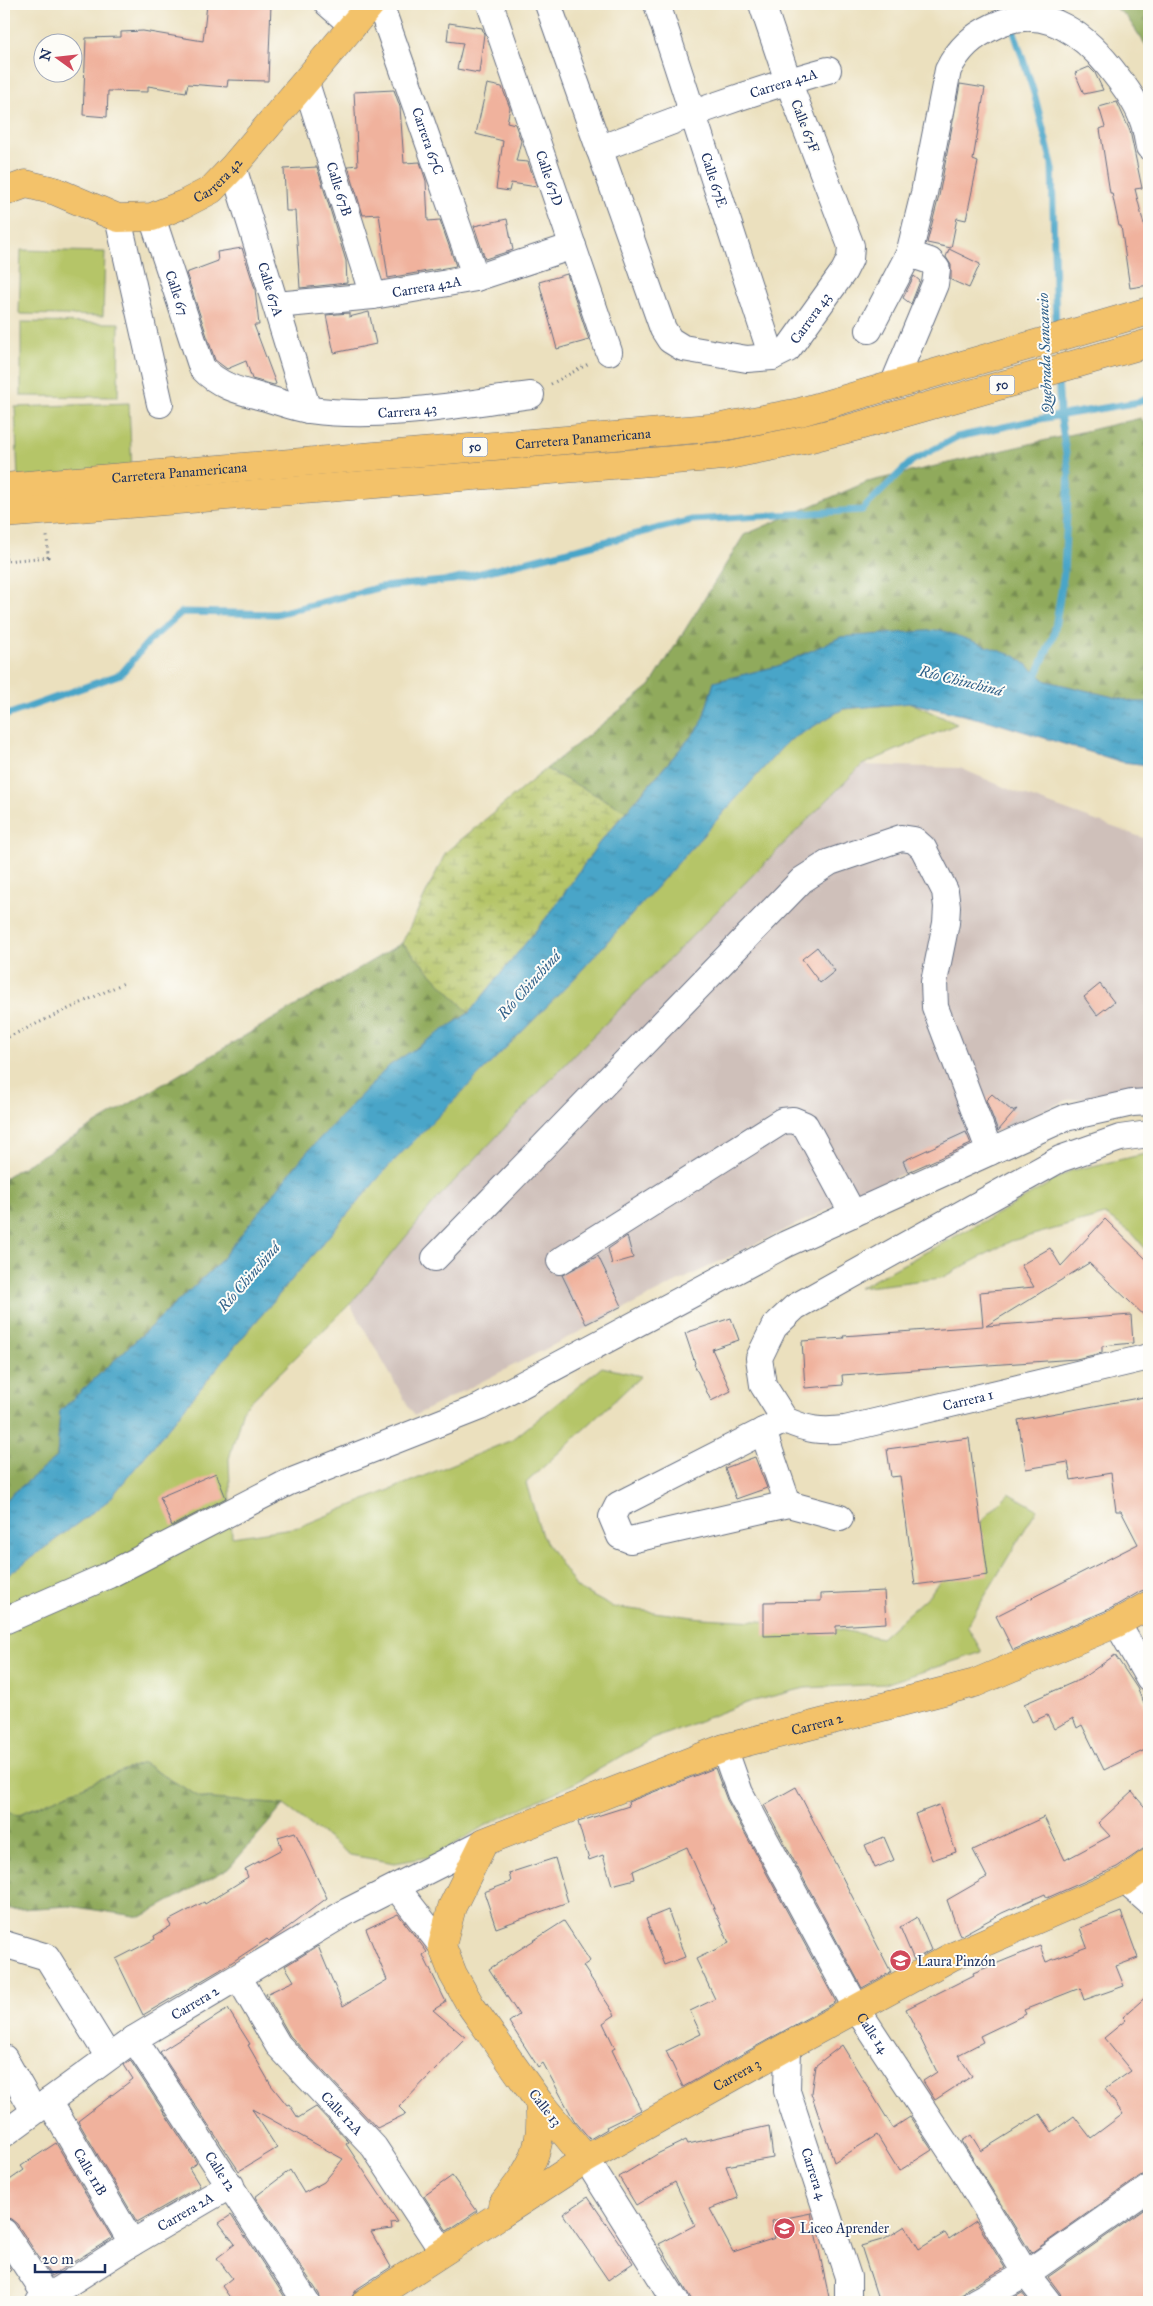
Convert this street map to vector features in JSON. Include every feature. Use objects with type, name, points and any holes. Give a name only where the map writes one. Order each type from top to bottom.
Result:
[{"type":"main road","name":"Carrera 42","points":[[4,192],[26,184],[56,191],[118,218],[152,217],[184,204],[211,190],[234,167],[371,4]]},
{"type":"main road","name":"Carretera Panamericana","points":[[4,487],[721,427],[800,412],[1141,314]]},
{"type":"main road","name":"Carretera Panamericana","points":[[4,514],[724,456],[804,440],[855,427],[1149,343]]},
{"type":"main road","name":"Carrera 2","points":[[484,1842],[724,1748],[974,1683],[1117,1623],[1149,1605]]},
{"type":"main road","points":[[442,1946],[452,1906],[484,1842]]},
{"type":"main road","name":"Carrera 3","points":[[366,2302],[492,2218],[586,2159],[951,1957],[1125,1881],[1149,1863]]},
{"type":"main road","name":"Calle 13","points":[[442,1946],[453,1974],[470,2006],[539,2102],[586,2159]]},
{"type":"main road","points":[[492,2218],[527,2173],[537,2151],[542,2125],[539,2102]]},
{"type":"street","points":[[328,4],[353,26]]},
{"type":"street","name":"Carrera 67C","points":[[380,4],[476,278]]},
{"type":"street","name":"Calle 67D","points":[[490,4],[609,352]]},
{"type":"street","points":[[548,4],[664,329],[670,340],[683,348],[748,359],[772,357]]},
{"type":"street","name":"Calle 67E","points":[[657,4],[772,357]]},
{"type":"street","name":"Calle 67F","points":[[762,4],[788,81],[851,246]]},
{"type":"street","points":[[869,330],[909,254],[924,193],[948,70],[955,55],[967,42],[985,30],[1000,23],[1021,18],[1044,18],[1070,29],[1090,44],[1133,98],[1143,120],[1149,147]]},
{"type":"street","name":"Carrera 42A","points":[[599,148],[693,113],[788,81],[828,70]]},
{"type":"street","name":"Calle 67B","points":[[306,83],[373,296]]},
{"type":"street","name":"Calle 67A","points":[[234,167],[308,410]]},
{"type":"street","name":"Calle 67","points":[[152,217],[202,368]]},
{"type":"street","points":[[118,218],[160,404]]},
{"type":"street","name":"Carrera 42A","points":[[276,305],[373,296],[476,278],[573,246]]},
{"type":"street","name":"Carrera 43","points":[[772,357],[788,349],[844,271],[850,259],[851,246]]},
{"type":"street","points":[[899,383],[935,284],[937,269],[930,261],[909,254]]},
{"type":"street","name":"Carrera 43","points":[[202,368],[214,380],[236,390],[308,410],[382,413],[531,395]]},
{"type":"street","points":[[435,1258],[802,880],[830,862],[902,838],[914,840],[923,848],[945,891],[948,907],[934,982],[935,1007],[990,1152]]},
{"type":"street","points":[[4,1621],[109,1575],[286,1483],[480,1407],[786,1244],[852,1214],[1066,1118],[1132,1103],[1149,1102]]},
{"type":"street","points":[[560,1261],[782,1121],[793,1120],[805,1125],[852,1214]]},
{"type":"street","points":[[840,1518],[788,1504],[630,1540],[620,1536],[612,1517],[618,1505],[785,1420],[763,1385],[759,1358],[774,1327],[795,1307],[1060,1159],[1120,1138],[1149,1134]]},
{"type":"street","name":"Carrera 1","points":[[785,1420],[804,1428],[824,1432],[845,1429],[1149,1357]]},
{"type":"street","points":[[762,1432],[788,1504]]},
{"type":"street","points":[[1117,1623],[1149,1679]]},
{"type":"street","name":"Calle 14","points":[[724,1748],[740,1793],[857,2009],[963,2170],[1026,2274],[1048,2302]]},
{"type":"street","name":"Carrera 2","points":[[4,2134],[108,2056],[134,2039],[239,1978],[348,1911],[484,1842]]},
{"type":"street","points":[[1125,1881],[1149,1902]]},
{"type":"street","points":[[396,1887],[442,1946]]},
{"type":"street","points":[[4,1944],[47,1957],[108,2056]]},
{"type":"street","name":"Calle 12A","points":[[239,1978],[278,2045],[374,2147],[443,2252]]},
{"type":"street","name":"Calle 12","points":[[134,2039],[306,2302]]},
{"type":"street","name":"Carrera 4","points":[[788,2046],[787,2091],[848,2277],[848,2302]]},
{"type":"street","name":"Calle 11B","points":[[4,2058],[42,2106],[132,2243]]},
{"type":"street","name":"Calle 13","points":[[586,2159],[676,2302]]},
{"type":"street","name":"Carrera 2A","points":[[43,2300],[132,2243],[231,2185]]},
{"type":"street","points":[[975,2302],[1026,2274],[1149,2188]]},
{"type":"street","points":[[4,2232],[43,2300]]},
{"type":"path","points":[[531,395],[609,352]]},
{"type":"path","points":[[4,543],[6,561],[48,557],[44,511]]},
{"type":"path","points":[[4,1039],[126,982]]},
{"type":"shaded area","points":[[862,765],[960,768],[1013,791],[1149,840],[1149,1093],[1067,1100],[878,1185],[669,1286],[414,1416],[350,1304],[438,1198],[578,1051]]},
{"type":"green space","points":[[1110,4],[1149,4],[1149,50],[1126,16]]},
{"type":"green space","points":[[21,250],[105,252],[103,316],[19,314]]},
{"type":"green space","points":[[21,322],[119,323],[118,397],[21,396]]},
{"type":"green space","points":[[129,403],[132,474],[18,478],[15,407]]},
{"type":"green space","points":[[1141,418],[1149,433],[1149,702],[1134,702],[1046,681],[1017,657],[841,637],[778,666],[714,682],[701,725],[626,811],[546,769],[650,686],[744,535],[867,482]]},
{"type":"green space","points":[[911,703],[957,724],[862,765],[578,1051],[438,1198],[350,1304],[243,1409],[229,1459],[232,1537],[299,1527],[512,1440],[602,1367],[641,1376],[526,1483],[542,1536],[577,1588],[613,1607],[702,1618],[812,1624],[881,1638],[931,1593],[979,1524],[1009,1493],[1037,1509],[967,1626],[982,1652],[885,1684],[805,1688],[746,1703],[650,1740],[577,1782],[484,1826],[435,1856],[395,1863],[350,1855],[284,1805],[201,1798],[143,1763],[103,1778],[18,1815],[4,1812],[4,1578],[109,1500],[236,1345],[386,1169],[571,982],[787,742],[843,709]]},
{"type":"green space","points":[[546,769],[626,811],[599,843],[554,908],[469,1013],[402,943],[446,852]]},
{"type":"green space","points":[[402,943],[469,1013],[389,1066],[306,1153],[217,1265],[60,1411],[57,1457],[4,1501],[4,1178]]},
{"type":"green space","points":[[1145,1154],[1149,1158],[1149,1253],[1132,1233],[1105,1215],[1011,1241],[941,1278],[859,1288],[1006,1209],[1070,1171]]},
{"type":"green space","points":[[143,1763],[201,1798],[284,1805],[229,1868],[141,1917],[69,1906],[4,1910],[4,1812],[18,1815],[103,1778]]},
{"type":"water","name":"Río Chinchiná","points":[[941,630],[1017,657],[1046,681],[1134,702],[1149,702],[1149,765],[1122,762],[993,722],[911,703],[843,709],[787,742],[571,982],[386,1169],[236,1345],[109,1500],[4,1578],[4,1501],[57,1457],[60,1411],[217,1265],[306,1153],[389,1066],[469,1013],[554,908],[599,843],[701,725],[714,682],[778,666],[841,637]]},
{"type":"building","points":[[207,4],[271,4],[268,81],[228,80],[227,87],[188,84],[186,92],[148,86],[148,92],[108,91],[107,117],[83,115],[86,38],[121,37],[121,32],[143,31],[203,41]]},
{"type":"building","points":[[449,23],[482,28],[484,34],[479,73],[457,69],[463,43],[447,41]]},
{"type":"building","points":[[1089,67],[1095,73],[1103,90],[1084,94],[1075,73]]},
{"type":"building","points":[[487,84],[502,87],[510,108],[507,122],[515,124],[521,141],[516,161],[528,162],[537,187],[511,183],[509,191],[496,189],[503,141],[476,134]]},
{"type":"building","points":[[960,84],[985,88],[973,160],[978,162],[966,220],[957,218],[951,248],[927,243],[939,196]]},
{"type":"building","points":[[394,90],[400,107],[404,163],[420,162],[426,181],[428,221],[440,220],[456,266],[388,278],[379,214],[363,215],[348,166],[358,165],[354,92]]},
{"type":"building","points":[[1117,102],[1130,131],[1142,188],[1135,189],[1144,225],[1149,224],[1149,285],[1130,288],[1121,226],[1119,226],[1112,193],[1110,193],[1100,129],[1105,127],[1099,107]]},
{"type":"building","points":[[317,167],[346,261],[347,283],[300,288],[295,211],[286,211],[284,169]]},
{"type":"building","points":[[507,219],[513,250],[485,259],[474,226]]},
{"type":"building","points":[[242,248],[255,289],[259,325],[254,325],[276,384],[274,385],[252,379],[246,361],[227,369],[215,360],[186,273],[218,261],[217,252]]},
{"type":"building","points":[[949,249],[980,264],[969,288],[951,280],[951,265],[946,257]]},
{"type":"building","points":[[567,274],[589,340],[557,349],[539,282]]},
{"type":"building","points":[[914,276],[920,281],[911,304],[903,298]]},
{"type":"building","points":[[369,312],[376,344],[334,353],[326,315],[349,313],[349,317]]},
{"type":"building","points":[[817,947],[835,971],[820,983],[802,959]]},
{"type":"building","points":[[1100,984],[1114,1002],[1097,1015],[1084,997]]},
{"type":"building","points":[[992,1094],[1012,1111],[1017,1109],[998,1131],[986,1100]]},
{"type":"building","points":[[966,1132],[971,1144],[908,1172],[903,1161]]},
{"type":"building","points":[[1105,1219],[1149,1262],[1149,1320],[1089,1263],[986,1326],[1131,1315],[1133,1343],[1102,1346],[1102,1353],[1076,1359],[842,1375],[843,1385],[805,1388],[802,1341],[844,1338],[843,1336],[983,1326],[980,1292],[1034,1287],[1021,1265],[1050,1248],[1061,1266]]},
{"type":"building","points":[[627,1236],[633,1258],[612,1264],[608,1249]]},
{"type":"building","points":[[598,1256],[622,1306],[586,1324],[562,1275]]},
{"type":"building","points":[[731,1318],[739,1340],[712,1349],[731,1391],[711,1401],[694,1364],[685,1333]]},
{"type":"building","points":[[1149,1396],[1149,1589],[1141,1591],[1110,1609],[1013,1650],[996,1616],[1138,1544],[1121,1511],[1116,1511],[1111,1473],[1071,1480],[1068,1462],[1026,1469],[1018,1420]]},
{"type":"building","points":[[969,1438],[988,1575],[915,1585],[900,1476],[891,1477],[887,1449]]},
{"type":"building","points":[[755,1457],[767,1488],[736,1499],[725,1468]]},
{"type":"building","points":[[216,1473],[226,1498],[172,1526],[160,1497]]},
{"type":"building","points":[[884,1591],[886,1623],[836,1626],[836,1634],[764,1636],[764,1602],[821,1601],[821,1594]]},
{"type":"building","points":[[1115,1655],[1137,1688],[1149,1715],[1149,1748],[1104,1770],[1082,1725],[1077,1728],[1073,1718],[1054,1729],[1047,1715],[1032,1722],[1024,1704],[1081,1679]]},
{"type":"building","points":[[715,1768],[727,1800],[836,2002],[683,2087],[666,2051],[701,2034],[690,2011],[715,1999],[696,1959],[729,1943],[687,1847],[633,1871],[635,1879],[612,1885],[603,1855],[589,1860],[578,1822],[629,1806],[628,1802]]},
{"type":"building","points":[[796,1787],[891,1972],[862,1988],[764,1805]]},
{"type":"building","points":[[1132,1792],[1149,1812],[1149,1844],[1117,1867],[1047,1898],[1045,1894],[1002,1913],[960,1936],[947,1900],[987,1877],[973,1850],[1044,1817],[1065,1860],[1110,1836],[1098,1823]]},
{"type":"building","points":[[939,1805],[956,1852],[932,1860],[915,1814]]},
{"type":"building","points":[[295,1832],[327,1898],[271,1940],[267,1939],[220,1970],[143,2015],[116,1959],[155,1939],[154,1936],[171,1926],[168,1921],[204,1902],[205,1904],[248,1877],[245,1869],[282,1849],[278,1837]]},
{"type":"building","points":[[884,1837],[894,1860],[875,1868],[865,1845]]},
{"type":"building","points":[[555,1858],[568,1902],[496,1928],[484,1892],[511,1882],[509,1873]]},
{"type":"building","points":[[668,1910],[685,1957],[664,1965],[646,1919]]},
{"type":"building","points":[[1121,1912],[1138,1958],[1116,1966],[1124,1986],[1084,2000],[1080,1988],[1024,2010],[1026,2014],[980,2036],[983,2042],[958,2055],[972,2076],[935,2100],[923,2081],[937,2072],[906,2009],[974,1975],[973,1973],[1040,1946],[1046,1962],[1087,1947],[1080,1928]]},
{"type":"building","points":[[398,1914],[427,1952],[423,1955],[446,2002],[433,2010],[466,2038],[399,2107],[406,2114],[377,2128],[290,2036],[266,1994],[294,1981],[285,1966],[318,1946],[343,2006],[387,1980],[366,1929]]},
{"type":"building","points":[[917,1917],[931,1950],[914,1960],[900,1927]]},
{"type":"building","points":[[564,1921],[590,1961],[583,1966],[615,2015],[603,2023],[615,2048],[612,2050],[641,2110],[606,2127],[607,2129],[590,2139],[574,2120],[543,2063],[538,2067],[509,2022],[519,2015],[489,1969]]},
{"type":"building","points":[[1149,1994],[1149,2173],[1140,2176],[1031,2253],[962,2141],[971,2135],[981,2151],[1040,2114],[1052,2132],[1074,2116],[1091,2138],[1123,2114],[1105,2089],[1131,2071],[1104,2038],[1126,2020],[1123,2017]]},
{"type":"building","points":[[228,2009],[250,2044],[248,2045],[271,2085],[287,2105],[289,2104],[298,2118],[316,2107],[349,2142],[346,2144],[398,2222],[391,2223],[392,2229],[371,2232],[391,2267],[357,2289],[351,2298],[344,2302],[321,2302],[319,2294],[255,2197],[290,2170],[304,2193],[324,2182],[343,2159],[252,2109],[277,2148],[239,2171],[160,2052]]},
{"type":"building","points":[[842,2045],[893,2128],[910,2117],[932,2150],[899,2171],[877,2135],[834,2162],[811,2093],[815,2066]]},
{"type":"building","points":[[130,2060],[197,2163],[189,2168],[200,2186],[137,2222],[78,2121],[133,2079],[124,2065]]},
{"type":"building","points":[[769,2126],[773,2158],[726,2166],[738,2198],[710,2209],[733,2252],[775,2238],[771,2221],[811,2213],[830,2302],[693,2302],[659,2244],[695,2225],[675,2182],[636,2205],[619,2177],[659,2153],[686,2140],[688,2144]]},
{"type":"building","points":[[56,2143],[112,2238],[51,2276],[17,2224],[11,2219],[4,2217],[4,2184],[24,2170],[21,2166]]},
{"type":"building","points":[[452,2176],[477,2211],[447,2231],[424,2196]]},
{"type":"building","points":[[588,2197],[633,2263],[608,2280],[563,2214]]},
{"type":"building","points":[[1149,2206],[1149,2302],[1063,2302],[1060,2293],[1048,2277]]},
{"type":"building","points":[[231,2215],[288,2302],[233,2302],[222,2286],[232,2278],[217,2258],[235,2244],[219,2223]]},
{"type":"building","points":[[976,2221],[1005,2268],[967,2289],[962,2295],[960,2302],[879,2302],[861,2246],[885,2239],[905,2226],[919,2249],[945,2233],[949,2239]]},
{"type":"building","points":[[4,2259],[11,2270],[4,2276]]},
{"type":"building","points":[[1022,2293],[1029,2302],[1006,2302]]},
{"type":"waterway","name":"Quebrada Sancancio","points":[[1012,26],[1034,93],[1052,164],[1056,332]]},
{"type":"waterway","name":"Quebrada Sancancio","points":[[1034,681],[1054,634],[1064,573],[1069,473],[1060,414],[1058,375]]},
{"type":"waterway","points":[[4,716],[121,674],[148,642],[182,612],[276,614],[381,587],[453,580],[692,520],[862,510],[912,461],[957,437],[1040,419],[1139,402],[1149,398]]},
{"type":"place","name":"Laura Pinzón","points":[[901,1961]]},
{"type":"place","name":"Liceo Aprender","points":[[784,2228]]}]
